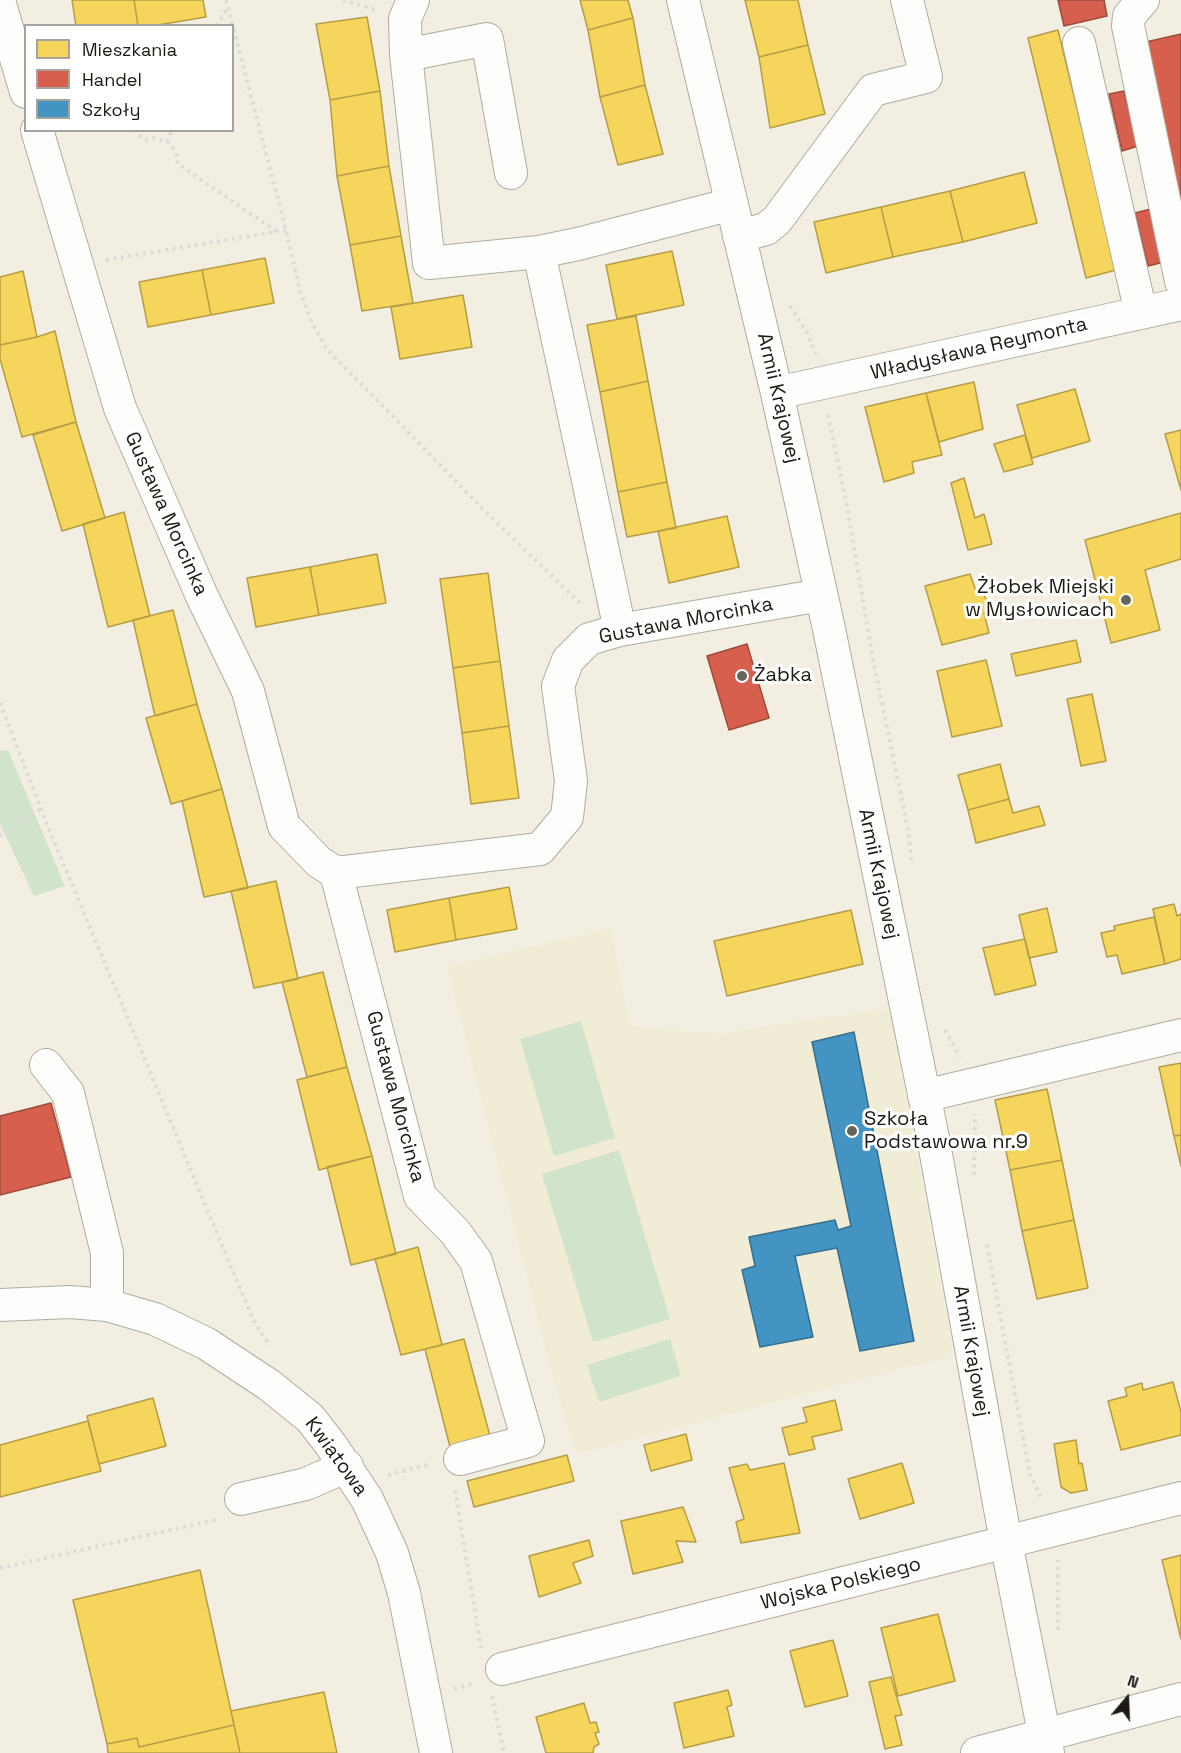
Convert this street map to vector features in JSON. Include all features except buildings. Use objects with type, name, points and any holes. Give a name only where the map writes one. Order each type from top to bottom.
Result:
[{"type":"street","points":[[413,0],[405,20],[406,55],[429,263],[539,252],[732,204]]},
{"type":"street","name":"Armii Krajowej","points":[[683,0],[777,393],[821,595],[924,1096],[1006,1542],[1046,1743]]},
{"type":"street","points":[[739,236],[766,229],[777,220],[873,90],[926,77],[907,0]]},
{"type":"street","points":[[1143,0],[1129,16],[1128,26],[1181,281]]},
{"type":"street","points":[[0,4],[24,85]]},
{"type":"street","points":[[406,55],[487,39],[511,173]]},
{"type":"street","points":[[1079,43],[1141,313]]},
{"type":"street","name":"Gustawa Morcinka","points":[[38,132],[120,408],[201,594],[248,691],[284,826],[319,862],[336,873],[540,849],[567,817],[571,781],[558,686],[568,660],[589,639],[617,619],[821,595]]},
{"type":"street","points":[[539,252],[617,619]]},
{"type":"street","name":"Władysława Reymonta","points":[[777,393],[1181,304]]},
{"type":"street","name":"Gustawa Morcinka","points":[[336,873],[420,1196],[455,1232],[476,1261],[528,1441],[448,1469]]},
{"type":"street","points":[[924,1096],[1181,1035]]},
{"type":"street","points":[[46,1065],[68,1093],[107,1253],[107,1305]]},
{"type":"street","name":"Kwiatowa","points":[[0,1305],[70,1302],[107,1305],[155,1319],[207,1344],[250,1371],[310,1418],[347,1466],[368,1499],[381,1525],[400,1575],[436,1753]]},
{"type":"street","points":[[231,1509],[306,1484],[347,1466]]},
{"type":"street","name":"Wojska Polskiego","points":[[488,1673],[1181,1497]]},
{"type":"street","points":[[977,1753],[1046,1743],[1181,1699]]},
{"type":"path","points":[[226,0],[233,24]]},
{"type":"path","points":[[218,24],[228,6]]},
{"type":"path","points":[[234,29],[300,291],[311,321],[326,348],[478,504],[582,606],[617,619]]},
{"type":"path","points":[[136,132],[144,140],[154,138],[167,142],[176,152],[178,164],[277,231]]},
{"type":"path","points":[[167,142],[171,132]]},
{"type":"path","points":[[76,265],[286,230]]},
{"type":"path","points":[[827,408],[847,506],[873,659],[909,830],[914,874]]},
{"type":"path","points":[[0,703],[250,1315],[273,1350]]},
{"type":"path","points":[[0,836],[42,808]]},
{"type":"path","points":[[942,1019],[962,1064]]},
{"type":"path","points":[[974,1111],[975,1184]]},
{"type":"path","points":[[986,1239],[1030,1474],[1043,1502]]},
{"type":"path","points":[[382,1477],[448,1469],[504,1753]]},
{"type":"path","points":[[0,1568],[231,1509]]},
{"type":"path","points":[[450,1690],[488,1673]]},
{"type":"shaded area","points":[[611,928],[630,1026],[716,1034],[890,1008],[953,1351],[947,1357],[576,1454],[552,1374],[447,967]]},
{"type":"green space","points":[[8,750],[65,886],[34,896],[0,824],[0,751]]},
{"type":"green space","points":[[581,1021],[615,1138],[554,1156],[520,1039]]},
{"type":"green space","points":[[619,1150],[670,1319],[593,1342],[542,1174]]},
{"type":"green space","points":[[670,1339],[681,1376],[599,1402],[587,1365]]},
{"type":"place","name":"Żłobek Miejski w Mysłowicach","points":[[1126,600]]},
{"type":"place","name":"Żabka","points":[[742,676]]},
{"type":"place","name":"Szkoła Podstawowa nr.9","points":[[852,1131]]}]
